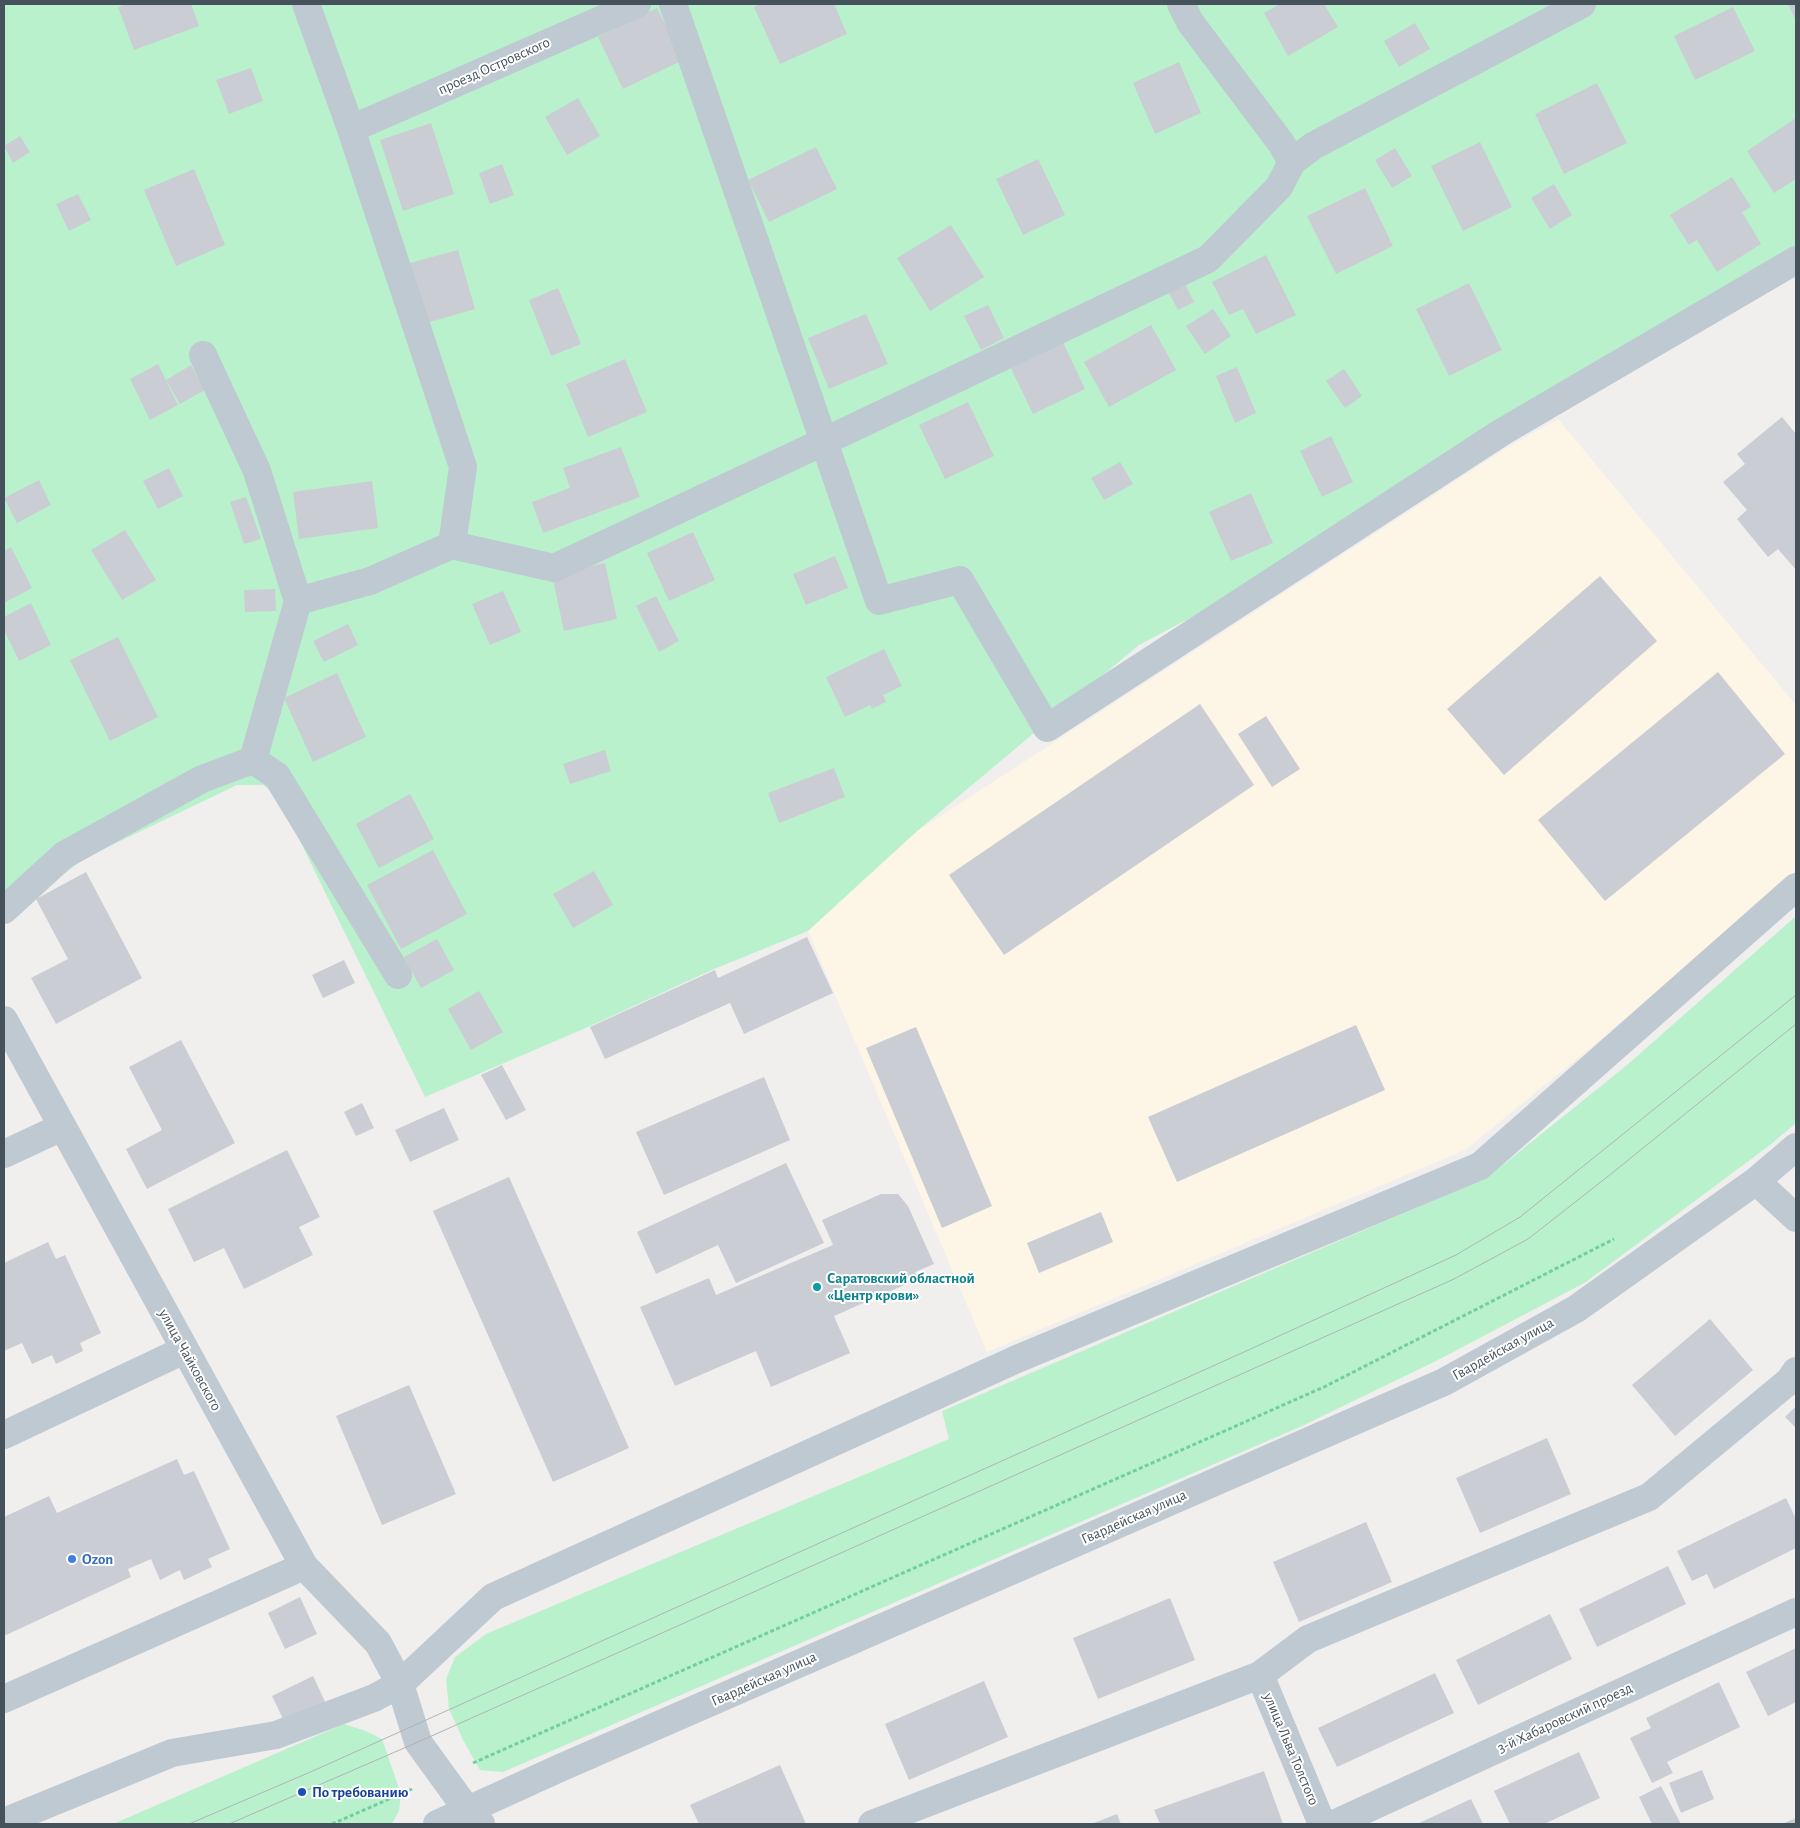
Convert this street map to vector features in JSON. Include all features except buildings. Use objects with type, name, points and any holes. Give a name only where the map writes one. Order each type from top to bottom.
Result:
[{"type":"street","points":[[306,4],[351,129],[463,466],[452,545]]},
{"type":"street","name":"проезд Островского","points":[[351,129],[637,4]]},
{"type":"street","points":[[673,4],[879,602],[960,580],[1047,728],[1502,432],[1796,260]]},
{"type":"street","points":[[1181,4],[1190,22],[1281,143],[1292,162]]},
{"type":"street","points":[[298,601],[370,581],[452,545],[554,568],[1208,259],[1279,187],[1292,162],[1313,146],[1582,4]]},
{"type":"street","points":[[203,355],[256,471],[298,601],[253,760]]},
{"type":"street","points":[[4,910],[64,855],[202,779],[253,760]]},
{"type":"street","points":[[253,760],[278,776],[398,975]]},
{"type":"street","points":[[4,1822],[172,1753],[276,1735],[374,1698],[400,1684],[492,1597],[1017,1360],[1480,1166],[1796,887]]},
{"type":"street","name":"улица Чайковского","points":[[4,1020],[304,1566],[378,1642],[400,1684],[418,1742],[475,1818]]},
{"type":"street","points":[[4,1154],[62,1127]]},
{"type":"street","name":"Гвардейская улица","points":[[437,1824],[475,1818],[578,1760],[1444,1382],[1576,1309],[1756,1181],[1796,1147]]},
{"type":"street","points":[[1756,1181],[1796,1218]]},
{"type":"street","points":[[4,1435],[184,1350]]},
{"type":"street","points":[[872,1824],[1260,1675],[1308,1640],[1649,1497],[1789,1381],[1796,1371]]},
{"type":"street","points":[[4,1699],[304,1566]]},
{"type":"street","name":"3-й Хабаровский проезд","points":[[1334,1824],[1796,1612]]},
{"type":"street","name":"улица Льва Толстого","points":[[1260,1675],[1322,1824]]},
{"type":"path","points":[[332,1824],[1324,1387],[1622,1235]]},
{"type":"shaded area","points":[[1558,419],[1796,705],[1796,872],[1605,1036],[1465,1150],[987,1352],[808,931],[916,832],[1508,447]]},
{"type":"green space","points":[[4,4],[1796,4],[1796,246],[1503,417],[1213,606],[1139,645],[916,832],[808,931],[714,969],[588,1027],[425,1097],[278,796],[263,785],[237,785],[87,857],[21,905],[4,921]]},
{"type":"green space","points":[[1796,916],[1796,1123],[1770,1145],[1586,1282],[1438,1360],[1302,1426],[503,1772],[480,1770],[463,1740],[449,1709],[446,1679],[455,1657],[486,1634],[949,1439],[942,1411],[1488,1177],[1627,1065]]},
{"type":"green space","points":[[344,1724],[366,1731],[382,1739],[401,1794],[399,1811],[392,1824],[113,1824]]},
{"type":"tram line","points":[[189,1824],[315,1770],[1456,1255],[1520,1217],[1796,995]]},
{"type":"tram line","points":[[229,1824],[418,1742],[1454,1279],[1528,1239],[1796,1024]]},
{"type":"place","name":"Саратовский областной «Центр крови»","points":[[817,1287]]},
{"type":"place","name":"Ozon","points":[[72,1559]]},
{"type":"place","name":"По требованию","points":[[302,1792]]}]
